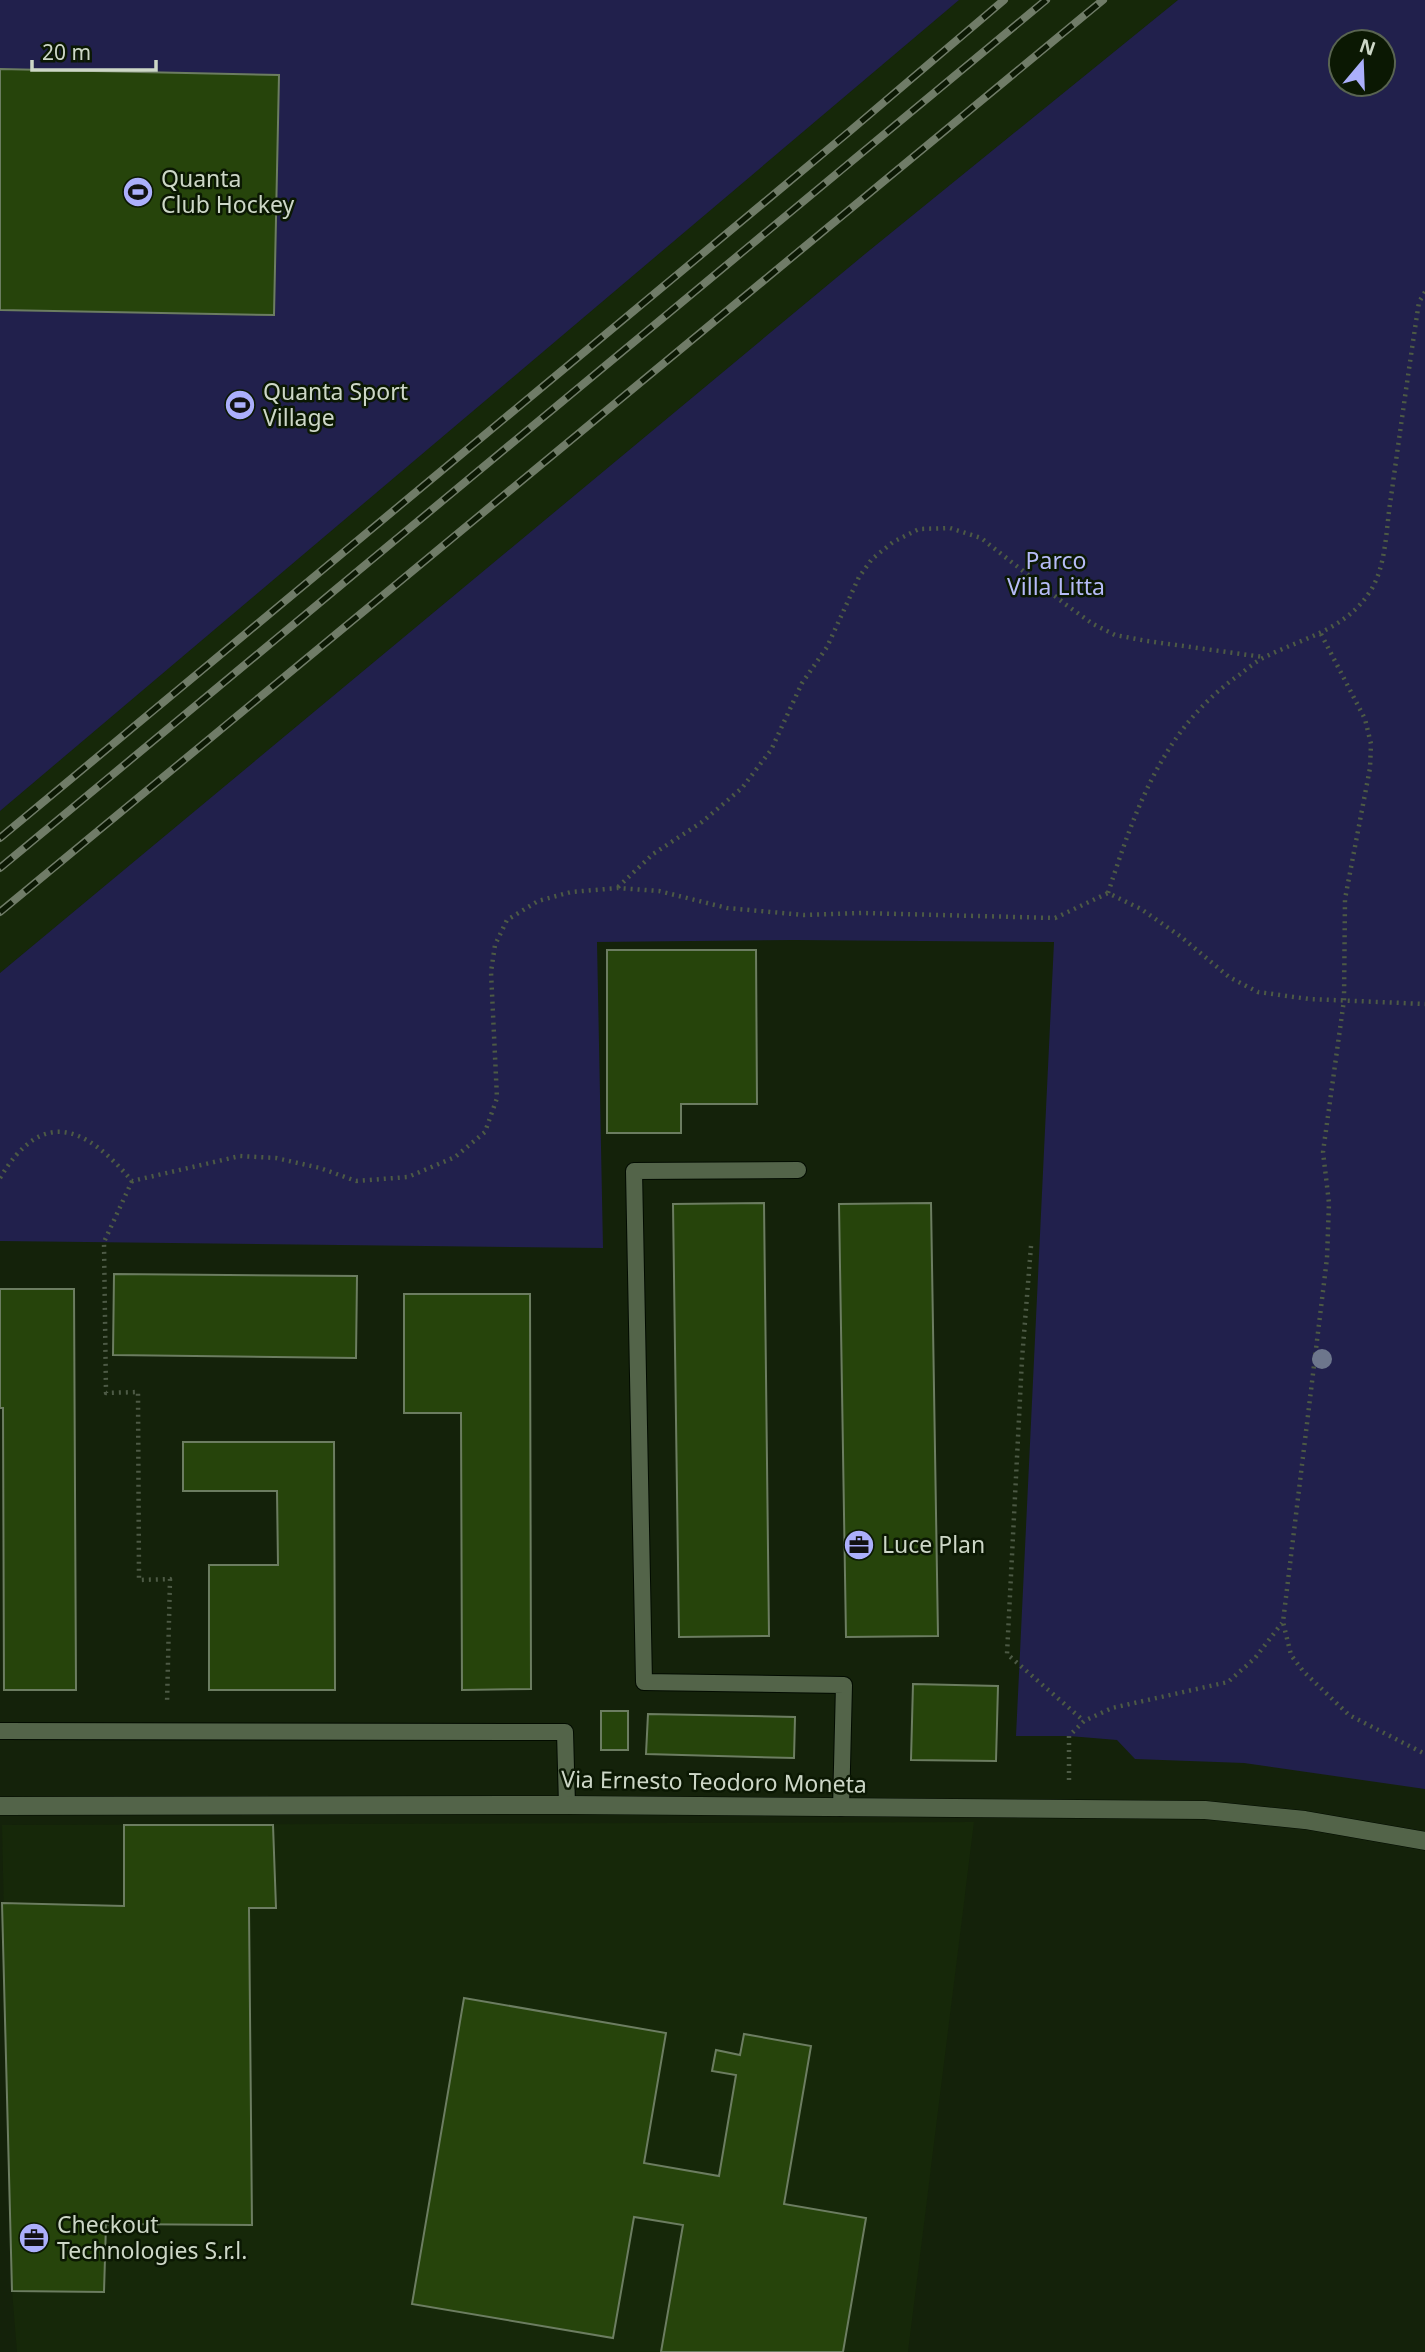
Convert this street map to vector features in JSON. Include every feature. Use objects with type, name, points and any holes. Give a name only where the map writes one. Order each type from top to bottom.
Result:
[{"type":"street","name":"Via Ernesto Teodoro Moneta","points":[[0,1806],[567,1805],[1205,1810],[1306,1820],[1425,1840]]},
{"type":"lane","points":[[798,1170],[634,1171],[644,1682],[844,1685],[841,1808]]},
{"type":"lane","points":[[0,1731],[565,1732],[567,1805]]},
{"type":"path","points":[[132,1181],[240,1156],[276,1158],[320,1168],[355,1181],[408,1177],[455,1157],[485,1132],[498,1098],[491,972],[495,946],[507,920],[538,901],[570,892],[618,888],[659,891],[727,908],[804,915],[862,913],[1055,918],[1108,893],[1129,829],[1156,766],[1198,710],[1222,686],[1264,657],[1321,634],[1355,610],[1372,589],[1379,570],[1419,302],[1425,292]]},
{"type":"path","points":[[618,888],[653,853],[702,822],[742,788],[771,750],[802,683],[827,647],[865,568],[893,542],[919,529],[950,528],[981,538],[1065,604],[1093,624],[1115,635],[1264,657]]},
{"type":"path","points":[[1321,634],[1365,719],[1371,744],[1370,768],[1345,900],[1344,1000],[1323,1152],[1329,1203],[1327,1258],[1283,1622],[1291,1655],[1303,1671],[1349,1715],[1425,1754]]},
{"type":"path","points":[[1108,893],[1141,909],[1180,936],[1229,977],[1258,992],[1309,999],[1425,1004]]},
{"type":"path","points":[[0,1178],[20,1152],[50,1131],[83,1137],[94,1143],[104,1150],[132,1181]]},
{"type":"path","points":[[132,1181],[104,1242],[106,1392],[138,1392],[139,1580],[170,1579],[167,1708]]},
{"type":"path","points":[[1031,1246],[1022,1359],[1007,1654],[1084,1721]]},
{"type":"path","points":[[1070,1807],[1069,1736],[1084,1721],[1112,1708],[1228,1682],[1255,1658],[1283,1622]]},
{"type":"shaded area","points":[[959,0],[1178,0],[865,254],[0,973],[0,811]]},
{"type":"shaded area","points":[[974,1822],[908,2352],[17,2352],[12,2291],[2,1825]]},
{"type":"green space","name":"Quanta Sport Village","points":[[0,0],[959,0],[0,811]]},
{"type":"green space","name":"Parco Villa Litta","points":[[1178,0],[1425,0],[1425,1789],[1244,1763],[1135,1759],[1117,1740],[1016,1736],[1054,942],[597,942],[603,1248],[0,1241],[0,973],[865,254]]},
{"type":"building","name":"Quanta Club Hockey","points":[[0,69],[279,75],[274,315],[0,310]]},
{"type":"building","points":[[607,950],[756,950],[757,1104],[681,1104],[681,1133],[607,1133]]},
{"type":"building","points":[[764,1203],[769,1636],[679,1637],[673,1204]]},
{"type":"building","points":[[931,1203],[938,1636],[846,1637],[839,1204]]},
{"type":"building","points":[[114,1274],[357,1276],[356,1358],[113,1355]]},
{"type":"building","points":[[0,1289],[74,1289],[76,1690],[4,1690]]},
{"type":"building","points":[[404,1294],[530,1294],[531,1689],[462,1690],[461,1413],[404,1413]]},
{"type":"building","points":[[183,1442],[334,1442],[335,1690],[209,1690],[209,1565],[278,1565],[277,1491],[183,1491]]},
{"type":"building","points":[[913,1684],[998,1686],[996,1761],[911,1760]]},
{"type":"building","points":[[601,1711],[628,1711],[628,1750],[601,1750]]},
{"type":"building","points":[[648,1714],[795,1717],[794,1758],[646,1754]]},
{"type":"building","points":[[124,1825],[273,1825],[276,1908],[249,1908],[252,2225],[106,2224],[104,2292],[12,2291],[2,1903],[124,1906]]},
{"type":"building","points":[[464,1998],[666,2033],[644,2163],[719,2176],[736,2075],[712,2071],[716,2050],[740,2055],[744,2034],[811,2046],[784,2204],[866,2218],[843,2352],[661,2352],[683,2225],[634,2217],[613,2338],[412,2304]]},
{"type":"railway","points":[[0,838],[1004,0]]},
{"type":"railway","points":[[0,868],[1046,0]]},
{"type":"railway","points":[[0,912],[1103,0]]},
{"type":"place","name":"Quanta Club Hockey","points":[[138,192]]},
{"type":"place","name":"Quanta Sport Village","points":[[240,405]]},
{"type":"place","name":"Luce Plan","points":[[859,1545]]},
{"type":"place","name":"Checkout Technologies S.r.l.","points":[[34,2238]]}]
